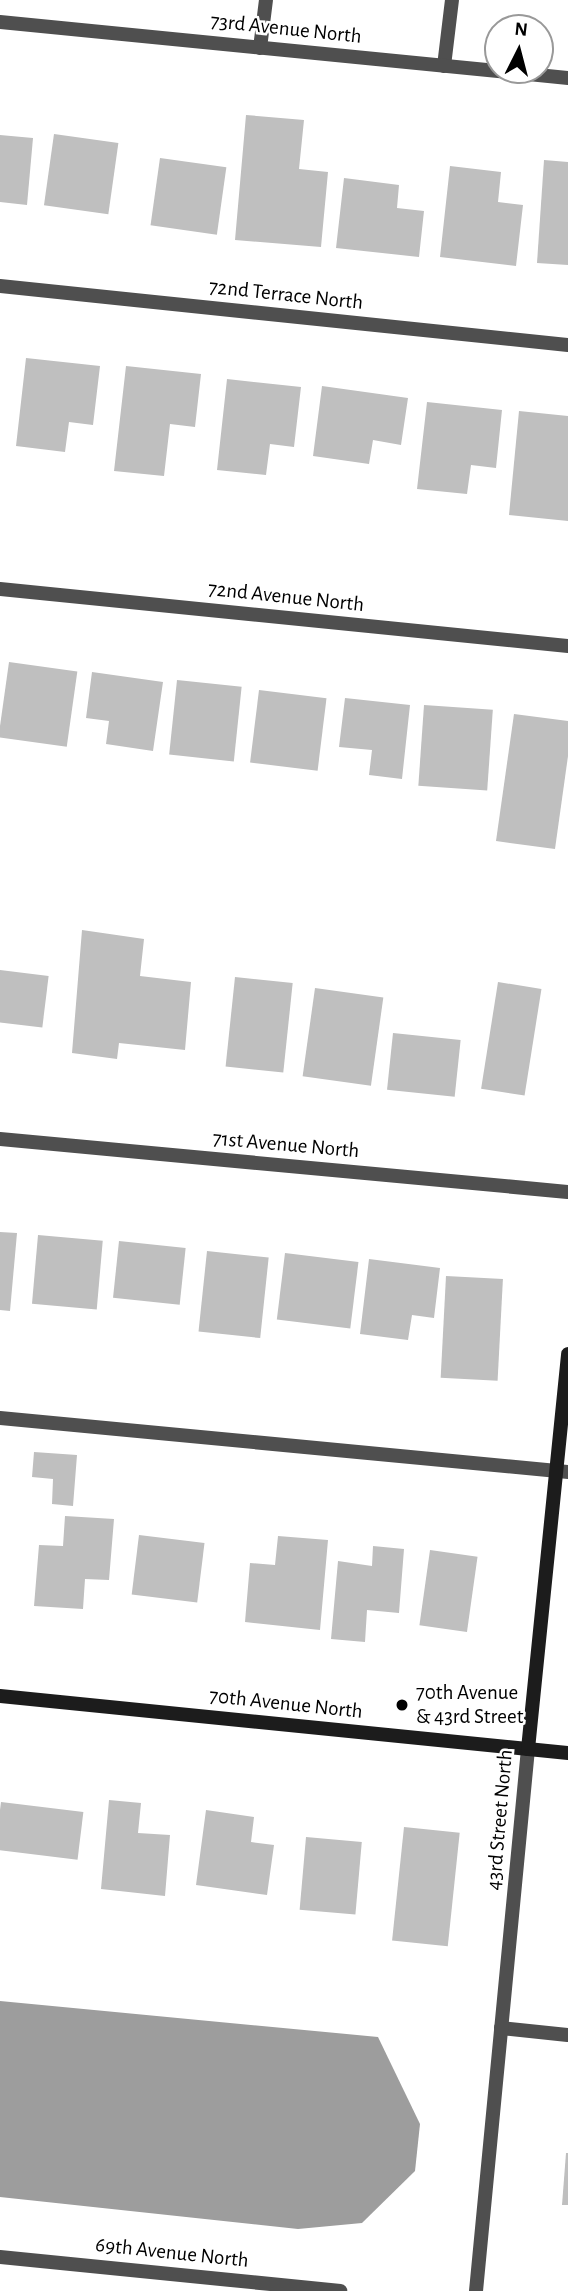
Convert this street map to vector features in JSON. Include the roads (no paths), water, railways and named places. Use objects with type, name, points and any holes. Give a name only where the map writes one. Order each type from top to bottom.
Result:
[{"type":"street","points":[[260,48],[265,0]]},
{"type":"street","points":[[444,66],[452,0]]},
{"type":"street","name":"73rd Avenue North","points":[[0,22],[568,78]]},
{"type":"street","name":"72nd Terrace North","points":[[0,286],[568,345]]},
{"type":"street","name":"72nd Avenue North","points":[[0,590],[568,646]]},
{"type":"street","name":"71st Avenue North","points":[[0,1139],[568,1192]]},
{"type":"street","name":"43rd Street North","points":[[476,2291],[528,1749],[562,1471],[568,1354]]},
{"type":"street","points":[[0,1418],[562,1471]]},
{"type":"street","name":"70th Avenue North","points":[[0,1696],[568,1754]]},
{"type":"street","points":[[501,2028],[568,2035]]},
{"type":"street","name":"69th Avenue North","points":[[0,2257],[340,2291]]},
{"type":"place","name":"70th Avenue & 43rd Street","points":[[402,1705]]}]
